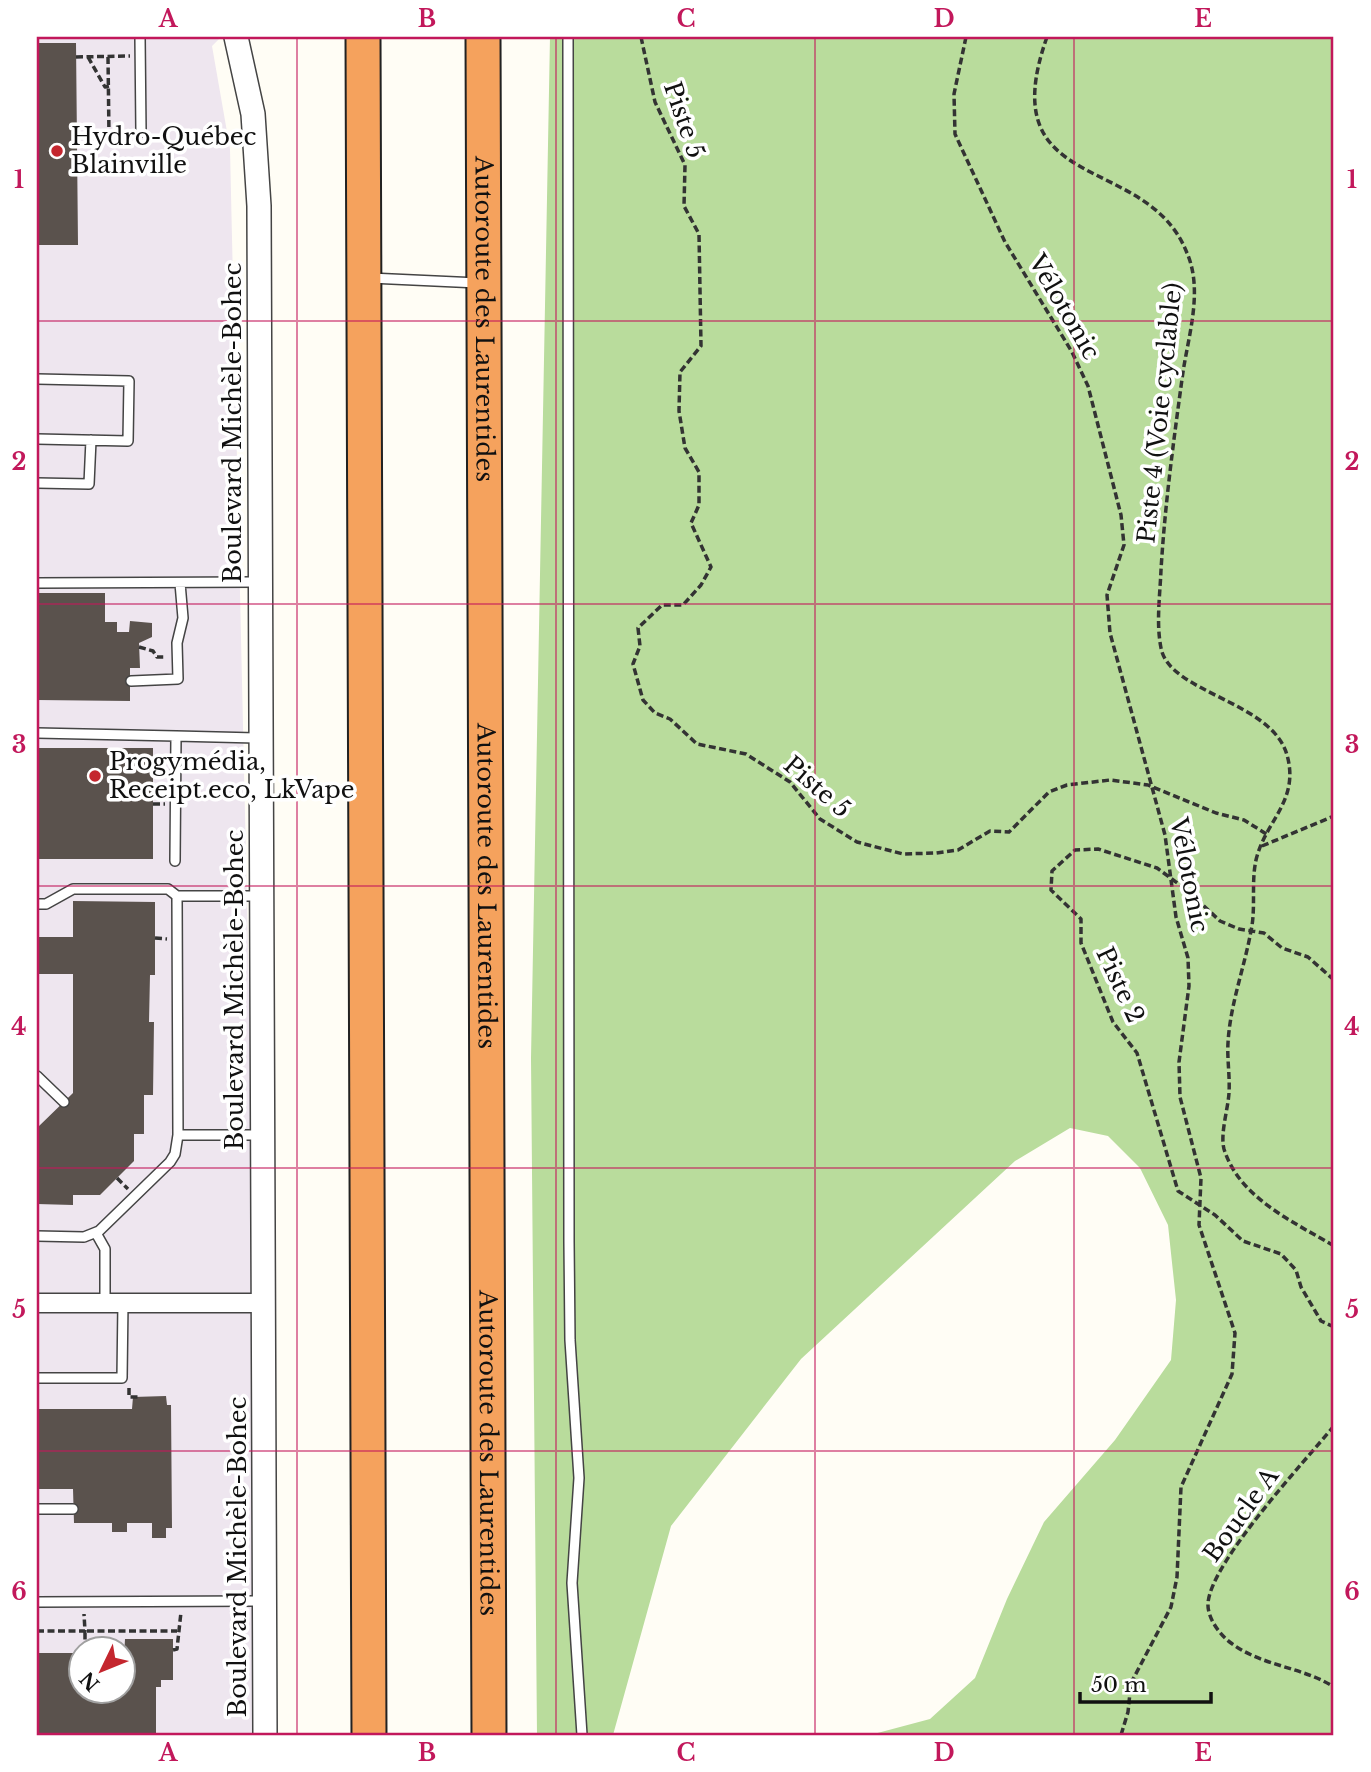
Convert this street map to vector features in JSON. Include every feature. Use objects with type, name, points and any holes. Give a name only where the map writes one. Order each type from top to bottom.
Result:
[{"type":"highway","points":[[363,37],[369,1735]]},
{"type":"highway","name":"Autoroute des Laurentides","points":[[483,37],[489,1735]]},
{"type":"street","name":"Boulevard Michèle-Bohec","points":[[236,37],[250,94],[257,153],[265,1735]]},
{"type":"street","points":[[37,1303],[263,1303]]},
{"type":"lane","points":[[140,37],[141,132]]},
{"type":"lane","points":[[568,37],[569,1242],[570,1340],[579,1465],[572,1583],[582,1735]]},
{"type":"lane","points":[[365,278],[483,283]]},
{"type":"lane","points":[[37,379],[129,380],[128,441],[37,439]]},
{"type":"lane","points":[[37,483],[89,484],[91,440]]},
{"type":"lane","points":[[37,583],[259,582]]},
{"type":"lane","points":[[131,681],[178,679],[177,643],[183,618],[180,583]]},
{"type":"lane","points":[[37,733],[260,738]]},
{"type":"lane","points":[[175,861],[176,736]]},
{"type":"lane","points":[[37,904],[46,904],[73,889],[168,889],[177,895],[261,896]]},
{"type":"lane","points":[[37,1236],[84,1237],[96,1233],[170,1162],[175,1154],[178,1135],[177,895]]},
{"type":"lane","points":[[37,1076],[64,1102]]},
{"type":"lane","points":[[178,1135],[262,1135]]},
{"type":"lane","points":[[37,1378],[122,1377],[114,1302],[104,1249],[96,1233]]},
{"type":"lane","points":[[37,1509],[73,1509]]},
{"type":"lane","points":[[37,1602],[264,1601]]},
{"type":"path","name":"Piste 5","points":[[641,37],[655,102],[685,165],[684,206],[699,234],[701,346],[680,372],[679,411],[685,448],[699,472],[699,505],[691,523],[711,567],[701,585],[683,606],[662,605],[638,628],[640,646],[633,664],[643,700],[697,744],[746,754],[790,782],[820,818],[857,842],[903,854],[958,850],[990,831],[1009,831],[1049,792],[1067,785],[1110,780],[1153,787],[1216,813],[1244,820],[1268,835]]},
{"type":"path","name":"Vélotonic","points":[[966,37],[954,94],[955,134],[1005,242],[1072,352],[1088,386],[1121,515],[1124,545],[1107,595],[1110,633],[1165,835],[1176,916],[1188,958],[1189,986],[1179,1062],[1180,1097],[1201,1178],[1199,1226],[1205,1250],[1236,1334],[1232,1374],[1181,1487],[1177,1577],[1171,1607],[1130,1683],[1128,1712],[1121,1735]]},
{"type":"path","name":"Piste 4 (Voie cyclable)","points":[[1047,37],[1036,70],[1038,128],[1057,151],[1111,185],[1143,199],[1166,220],[1187,251],[1196,286],[1165,497],[1159,612],[1161,652],[1175,672],[1260,720],[1276,732],[1286,750],[1291,770],[1288,797],[1256,859],[1251,931],[1239,978],[1228,1041],[1229,1091],[1223,1147],[1241,1178],[1270,1208],[1334,1245]]},
{"type":"path","points":[[76,57],[131,56]]},
{"type":"path","points":[[88,57],[105,87],[108,86]]},
{"type":"path","points":[[108,57],[109,136]]},
{"type":"path","points":[[139,647],[153,651],[157,657]]},
{"type":"path","points":[[153,804],[166,804]]},
{"type":"path","points":[[1262,846],[1334,816]]},
{"type":"path","name":"Piste 2","points":[[1334,980],[1308,957],[1282,948],[1264,933],[1220,921],[1157,868],[1125,855],[1098,849],[1075,849],[1052,871],[1051,890],[1080,919],[1081,943],[1113,1023],[1137,1054],[1178,1191],[1243,1241],[1281,1254],[1296,1270],[1301,1287],[1321,1321],[1334,1328]]},
{"type":"path","points":[[155,938],[166,939]]},
{"type":"path","points":[[117,1178],[125,1186]]},
{"type":"path","points":[[130,1387],[129,1397],[139,1396]]},
{"type":"path","name":"Boucle A","points":[[1334,1426],[1280,1489],[1227,1562],[1211,1587],[1208,1606],[1213,1624],[1231,1643],[1262,1658],[1313,1674],[1334,1687]]},
{"type":"path","points":[[37,1631],[177,1631],[181,1628],[181,1602]]},
{"type":"path","points":[[85,1631],[85,1636]]},
{"type":"path","points":[[173,1650],[177,1649],[177,1631]]},
{"type":"shaded area","points":[[37,37],[221,37],[212,46],[230,149],[256,1303],[252,1735],[37,1735]]},
{"type":"green space","points":[[550,37],[1334,37],[1334,1735],[870,1735],[930,1719],[975,1678],[1007,1599],[1044,1522],[1115,1440],[1171,1360],[1176,1300],[1168,1225],[1140,1168],[1108,1136],[1070,1128],[1015,1161],[801,1359],[671,1526],[613,1735],[537,1735],[531,1058]]},
{"type":"building","name":"Hydro-Québec Blainville","points":[[37,43],[76,43],[78,245],[37,245]]},
{"type":"building","points":[[37,593],[105,593],[105,622],[117,622],[117,632],[129,632],[130,621],[152,623],[152,637],[139,643],[140,668],[130,668],[130,701],[37,700]]},
{"type":"building","name":"Progymédia, Receipt.eco, LkVape","points":[[37,748],[153,748],[153,859],[37,859]]},
{"type":"building","points":[[73,901],[155,902],[155,975],[150,975],[149,1022],[154,1022],[153,1095],[144,1095],[144,1134],[134,1134],[134,1161],[100,1195],[73,1195],[73,1205],[37,1204],[37,1128],[73,1093],[73,974],[37,974],[37,937],[73,937]]},
{"type":"building","points":[[166,1396],[167,1405],[171,1405],[172,1528],[166,1528],[166,1538],[152,1538],[152,1523],[127,1523],[127,1532],[112,1532],[112,1523],[74,1523],[73,1489],[37,1489],[37,1409],[132,1409],[133,1397]]},
{"type":"building","points":[[136,1639],[173,1639],[173,1680],[161,1680],[161,1687],[156,1687],[156,1735],[37,1735],[37,1653],[66,1653],[66,1706],[136,1706]]},
{"type":"place","name":"Hydro-Québec Blainville","points":[[57,151]]},
{"type":"place","name":"Progymédia, Receipt.eco, LkVape","points":[[95,776]]}]
